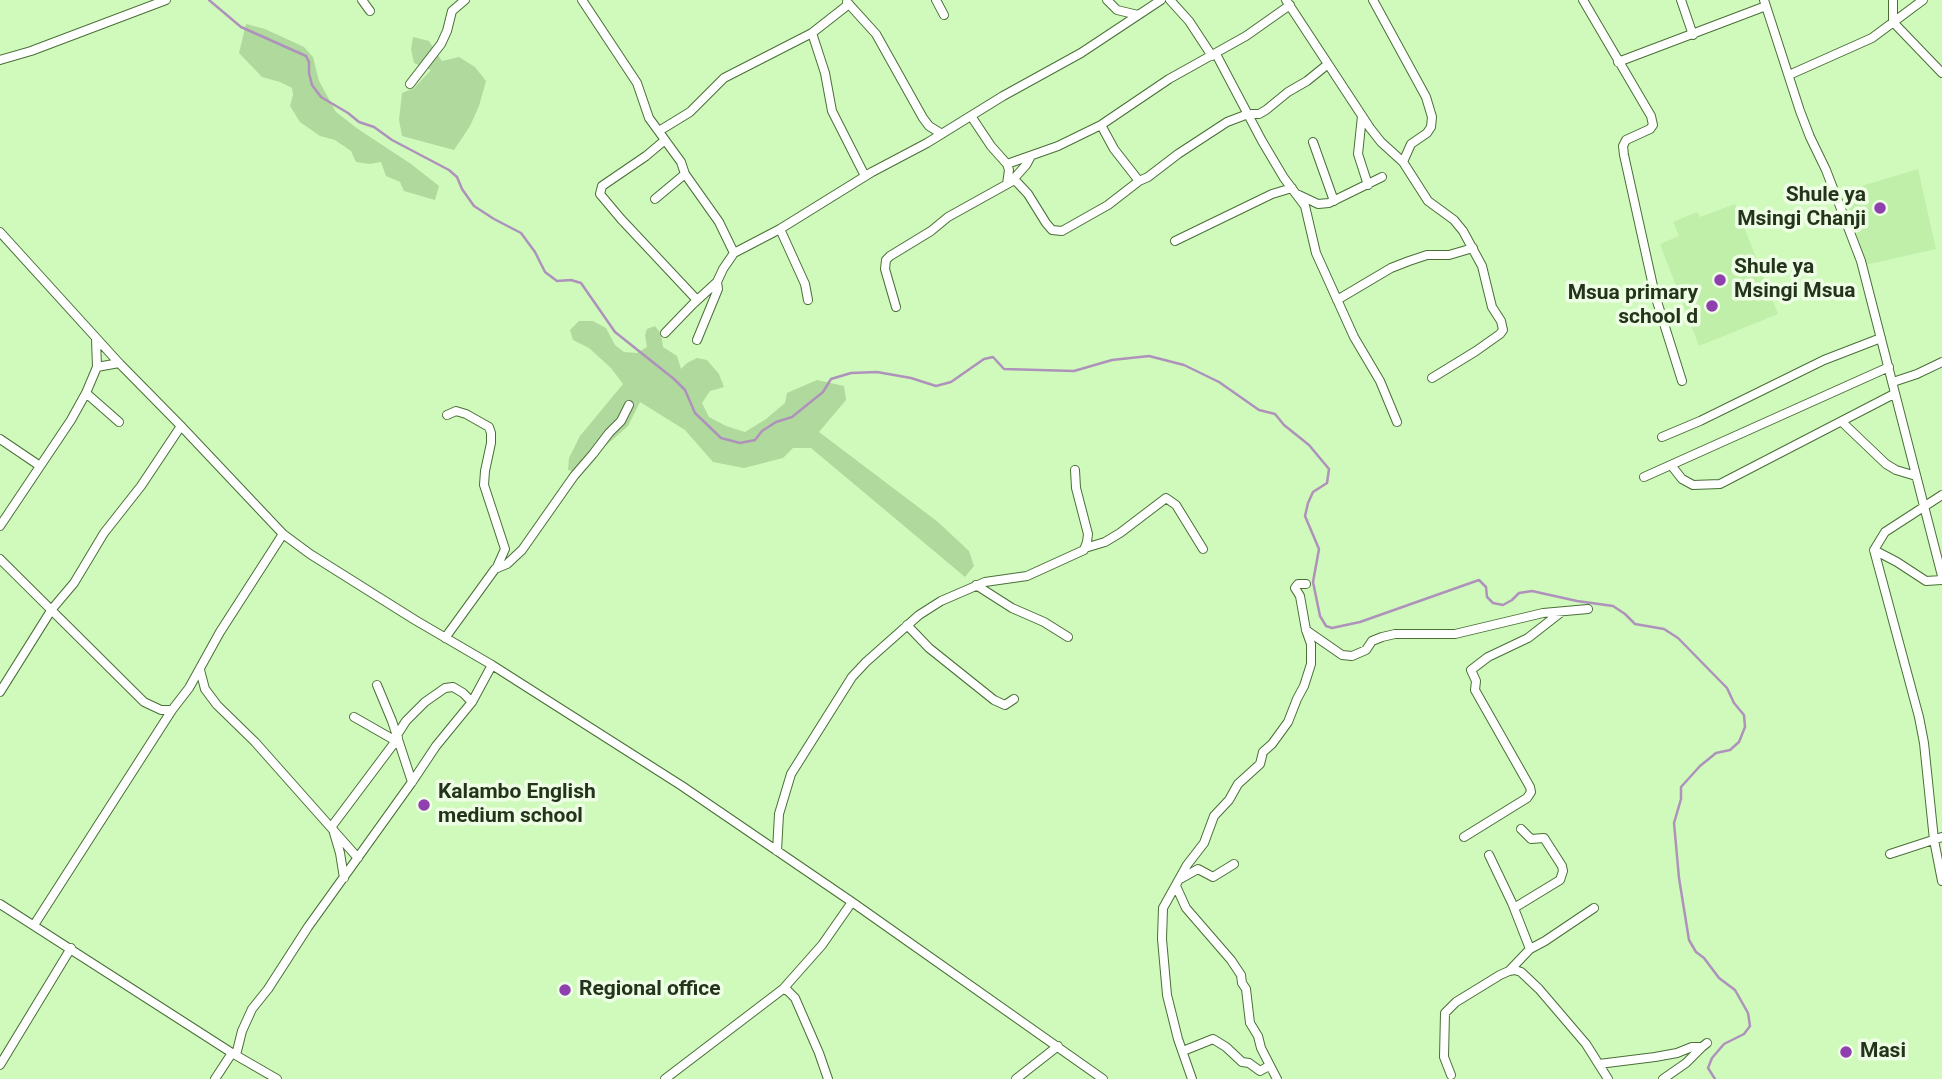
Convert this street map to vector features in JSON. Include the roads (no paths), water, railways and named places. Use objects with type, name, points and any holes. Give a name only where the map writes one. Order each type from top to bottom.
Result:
[{"type":"street","points":[[1,59],[31,51],[166,0]]},
{"type":"street","points":[[362,0],[370,11]]},
{"type":"street","points":[[410,84],[440,44],[447,31],[452,11],[465,0]]},
{"type":"street","points":[[582,0],[637,83],[649,118],[719,222],[734,253]]},
{"type":"street","points":[[936,0],[944,15]]},
{"type":"street","points":[[1107,0],[1118,10],[1138,15]]},
{"type":"street","points":[[665,333],[717,282],[734,253],[744,246],[780,229],[865,176],[1081,53],[1161,0]]},
{"type":"street","points":[[1170,0],[1214,55],[1262,141],[1305,206],[1316,253],[1354,337],[1380,381],[1397,422]]},
{"type":"street","points":[[1373,0],[1426,97],[1432,117],[1427,134],[1411,144],[1403,162]]},
{"type":"street","points":[[1583,0],[1651,116],[1653,125],[1650,130],[1626,140],[1623,146],[1624,155],[1655,295],[1682,381]]},
{"type":"street","points":[[1681,0],[1693,35]]},
{"type":"street","points":[[1893,0],[1893,22],[1942,73]]},
{"type":"street","points":[[1788,75],[1872,38],[1923,0]]},
{"type":"street","points":[[659,131],[690,111],[724,78],[812,33],[847,2],[876,34],[923,118],[929,126],[942,134]]},
{"type":"street","points":[[1007,164],[1101,125],[1169,79],[1246,36],[1288,3],[1381,142],[1403,162],[1428,201],[1454,220],[1463,231],[1486,277],[1492,307],[1503,330],[1476,351],[1432,378]]},
{"type":"street","points":[[1618,62],[1693,35],[1765,3],[1810,137],[1826,170],[1861,261],[1942,578],[1926,581],[1874,550]]},
{"type":"street","points":[[812,33],[825,73],[832,111],[865,176]]},
{"type":"street","points":[[971,116],[1007,164],[1010,181],[1028,194],[1046,223],[1058,232],[1100,211],[1139,181],[1227,122],[1266,110],[1328,64]]},
{"type":"street","points":[[1362,116],[1358,154],[1368,185]]},
{"type":"street","points":[[1101,125],[1114,149],[1139,181]]},
{"type":"street","points":[[665,140],[603,186],[600,194],[697,300]]},
{"type":"street","points":[[1313,142],[1334,201]]},
{"type":"street","points":[[896,307],[885,269],[886,260],[948,217],[1010,181],[1031,156]]},
{"type":"street","points":[[655,199],[685,174]]},
{"type":"street","points":[[1175,241],[1272,194],[1295,191],[1318,204],[1329,203],[1382,177]]},
{"type":"street","points":[[780,229],[804,285],[807,300]]},
{"type":"street","points":[[0,232],[96,339],[283,534],[310,554],[492,665],[682,786],[1103,1079]]},
{"type":"street","points":[[1337,300],[1391,268],[1409,261],[1427,255],[1449,255],[1473,248]]},
{"type":"street","points":[[696,340],[718,289],[717,282]]},
{"type":"street","points":[[1662,437],[1824,360],[1881,338]]},
{"type":"street","points":[[0,526],[86,393],[97,367],[96,339]]},
{"type":"street","points":[[1893,382],[1942,362]]},
{"type":"street","points":[[97,367],[119,363]]},
{"type":"street","points":[[1644,477],[1889,367]]},
{"type":"street","points":[[86,393],[119,422]]},
{"type":"street","points":[[1671,465],[1682,479],[1693,485],[1720,484],[1894,394]]},
{"type":"street","points":[[497,567],[507,564],[522,550],[574,476],[621,421],[629,405]]},
{"type":"street","points":[[445,638],[497,567],[505,549],[484,485],[491,443],[489,428],[466,414],[456,411],[447,415]]},
{"type":"street","points":[[1842,422],[1886,464],[1916,477]]},
{"type":"street","points":[[0,692],[52,610],[74,583],[104,533],[141,486],[181,426]]},
{"type":"street","points":[[0,439],[40,466]]},
{"type":"street","points":[[1075,470],[1076,488],[1087,534],[1085,548]]},
{"type":"street","points":[[1942,495],[1885,532],[1874,550],[1919,717],[1942,881]]},
{"type":"street","points":[[777,851],[779,814],[791,774],[802,754],[852,677],[919,615],[941,601],[976,585],[1027,576],[1085,548],[1105,542],[1166,498],[1175,505],[1203,549]]},
{"type":"street","points":[[34,925],[172,710],[189,688],[220,632],[283,534]]},
{"type":"street","points":[[0,559],[144,702],[161,710],[172,710]]},
{"type":"street","points":[[1192,1079],[1167,995],[1162,939],[1163,908],[1187,865],[1204,843],[1214,816],[1229,800],[1238,784],[1255,769],[1262,759],[1263,751],[1272,744],[1288,722],[1304,686],[1311,664],[1311,644],[1300,596],[1295,588],[1298,584],[1306,584]]},
{"type":"street","points":[[976,585],[1012,608],[1044,622],[1068,637]]},
{"type":"street","points":[[1306,630],[1336,652],[1352,656],[1366,650],[1372,641],[1382,636],[1455,634],[1543,613],[1588,609]]},
{"type":"street","points":[[1464,837],[1527,798],[1531,792],[1475,691],[1476,681],[1471,670],[1488,657],[1528,638],[1560,613]]},
{"type":"street","points":[[907,625],[929,648],[994,700],[1005,705],[1014,699]]},
{"type":"street","points":[[215,1079],[234,1054],[252,1009],[436,746],[472,702],[492,665]]},
{"type":"street","points":[[200,670],[205,690],[217,705],[255,742],[358,858]]},
{"type":"street","points":[[377,685],[412,782]]},
{"type":"street","points":[[332,826],[397,738],[406,721],[425,702],[445,688],[453,687],[472,702]]},
{"type":"street","points":[[189,688],[205,690]]},
{"type":"street","points":[[354,717],[397,738]]},
{"type":"street","points":[[332,826],[344,878]]},
{"type":"street","points":[[1514,908],[1560,880],[1563,871],[1544,838],[1531,839],[1521,829]]},
{"type":"street","points":[[1891,854],[1938,838]]},
{"type":"street","points":[[1489,855],[1530,949]]},
{"type":"street","points":[[1177,883],[1198,869],[1213,877],[1234,864]]},
{"type":"street","points":[[1177,883],[1186,908],[1241,975],[1246,989],[1250,1023],[1277,1079]]},
{"type":"street","points":[[665,1079],[783,989],[822,946],[852,902]]},
{"type":"street","points":[[0,904],[277,1079]]},
{"type":"street","points":[[1451,1074],[1444,1057],[1445,1013],[1456,1002],[1509,971],[1530,949],[1594,908]]},
{"type":"street","points":[[0,1065],[71,948]]},
{"type":"street","points":[[1509,971],[1521,972],[1539,989],[1586,1044],[1608,1079]]},
{"type":"street","points":[[783,989],[795,998],[828,1079]]},
{"type":"street","points":[[1183,1051],[1213,1039],[1242,1062],[1249,1063],[1260,1071],[1271,1068]]},
{"type":"street","points":[[1599,1064],[1655,1057],[1705,1045],[1663,1079]]},
{"type":"street","points":[[1016,1079],[1058,1046]]},
{"type":"waterway","points":[[209,0],[241,27],[306,56],[312,85],[321,97],[359,122],[374,127],[392,140],[449,170],[457,177],[474,206],[521,233],[545,272],[557,281],[571,280],[581,283],[615,332],[674,379],[685,390],[695,413],[721,438],[740,443],[755,440],[762,431],[776,422],[792,417],[823,392],[831,379],[851,373],[877,372],[936,386],[951,382],[984,359],[993,357],[1004,369],[1074,371],[1112,360],[1149,356],[1184,365],[1219,382],[1259,410],[1275,414],[1309,445],[1329,469],[1327,483],[1313,492],[1305,516],[1319,549],[1313,582],[1320,616],[1326,626],[1332,628],[1360,622],[1479,580],[1486,587],[1487,597],[1493,603],[1503,605],[1519,593],[1532,591],[1613,606],[1635,624],[1664,629],[1678,638],[1727,688],[1744,715],[1745,727],[1739,742],[1730,750],[1716,753],[1681,787],[1681,799],[1674,823],[1689,940],[1719,978],[1735,990],[1748,1013],[1750,1026],[1744,1034],[1724,1044],[1712,1058],[1708,1068],[1715,1079]]},
{"type":"place","name":"Shule ya Msingi Chanji","points":[[1880,208]]},
{"type":"place","name":"Shule ya Msingi Msua","points":[[1720,280]]},
{"type":"place","name":"Msua primary school d","points":[[1712,306]]},
{"type":"place","name":"Kalambo English medium school","points":[[424,805]]},
{"type":"place","name":"Regional office","points":[[565,990]]},
{"type":"place","name":"Masi","points":[[1846,1052]]}]
